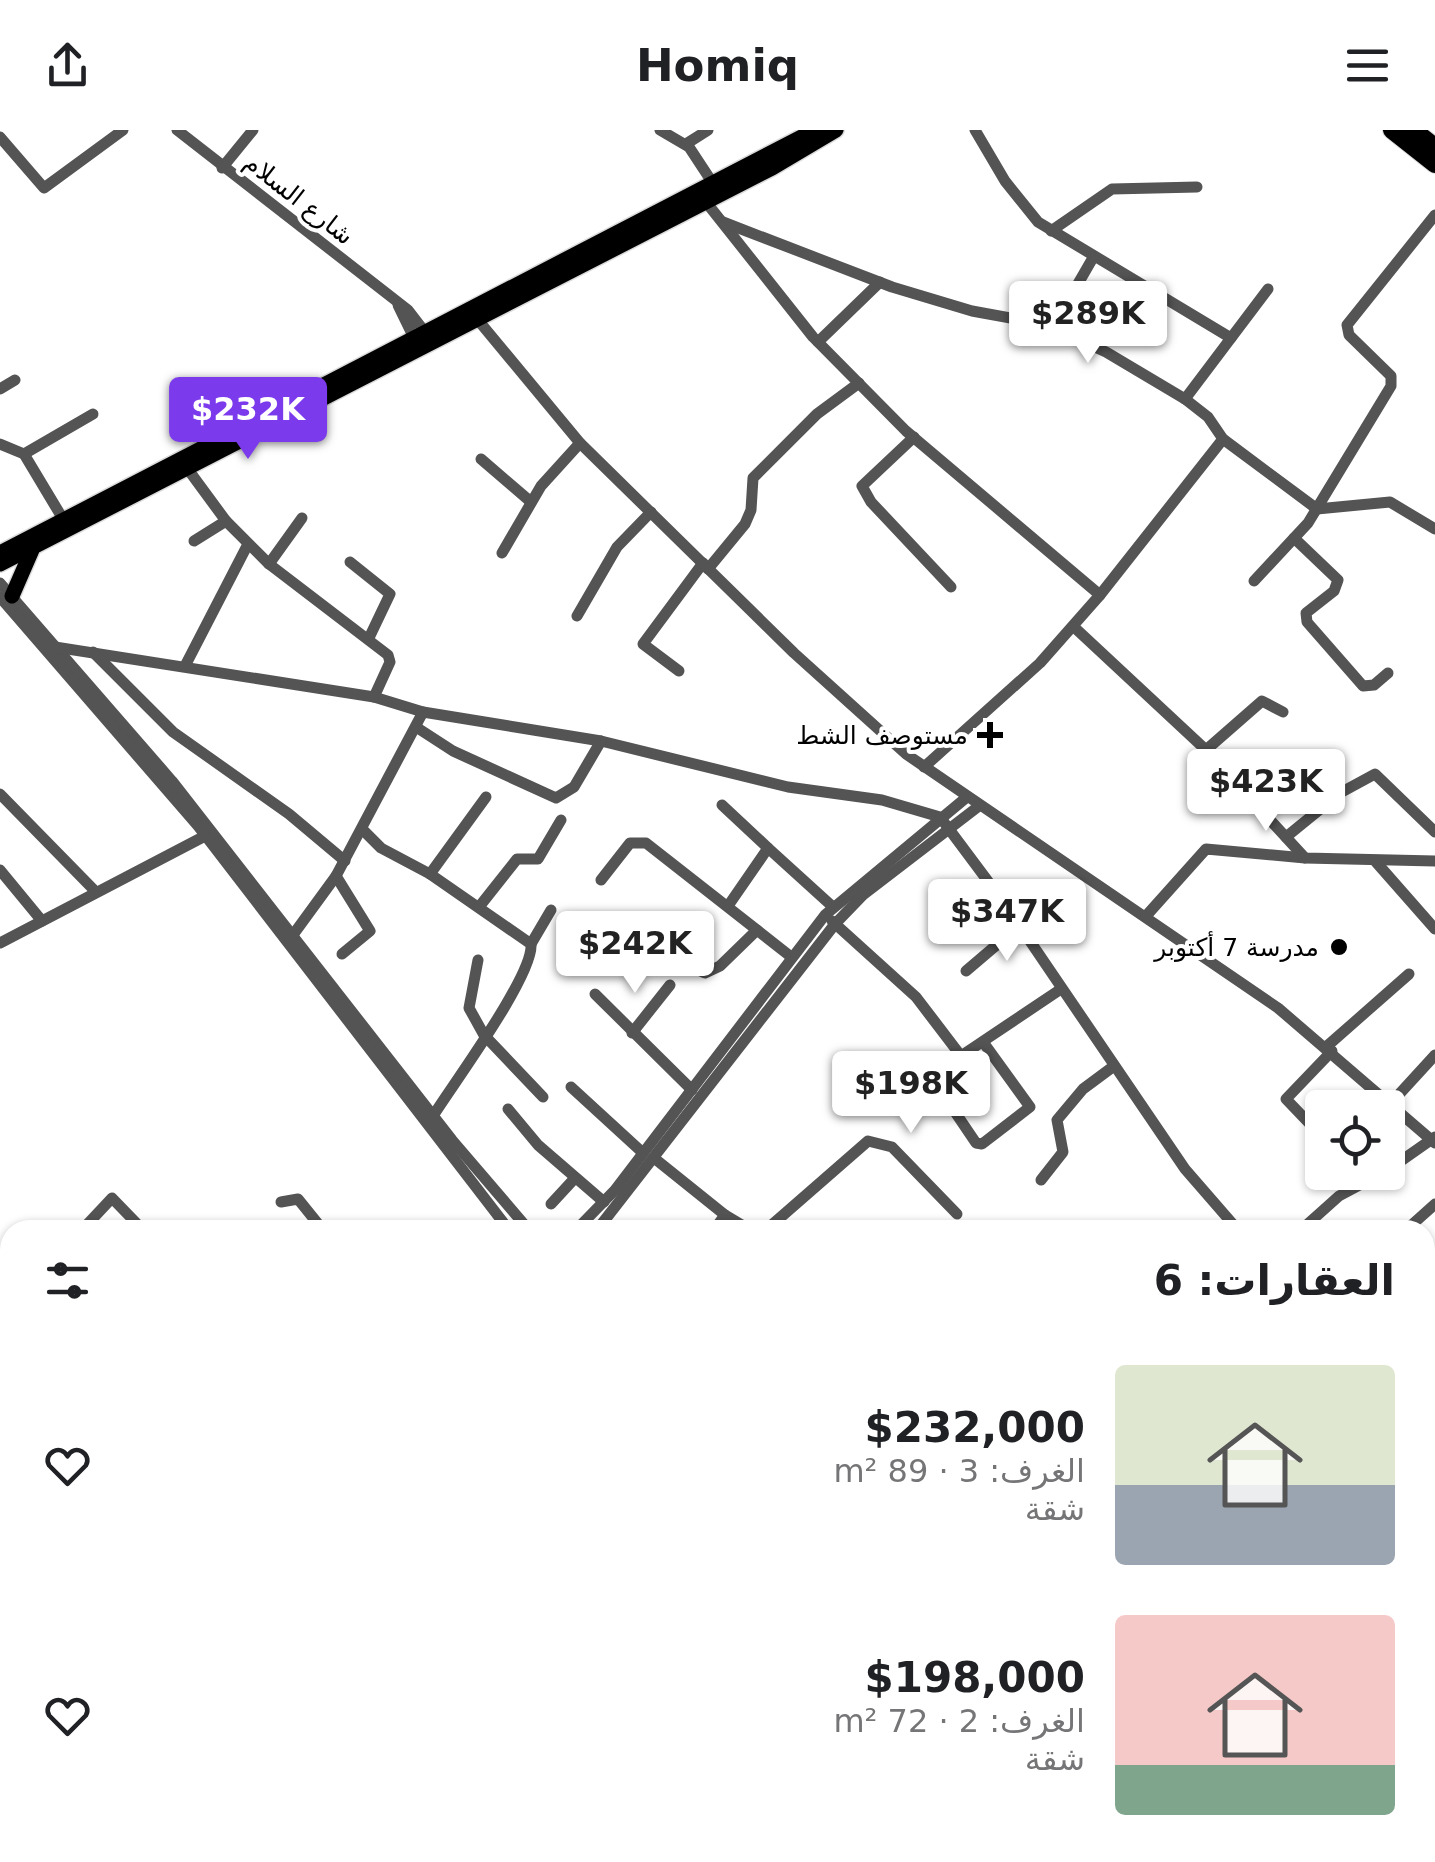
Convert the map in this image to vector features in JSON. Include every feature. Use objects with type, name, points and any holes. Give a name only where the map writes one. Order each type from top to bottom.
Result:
[{"type":"highway","points":[[1392,130],[1435,164]]},
{"type":"highway","points":[[1413,130],[1435,147]]},
{"type":"main road","points":[[0,552],[473,314],[814,130]]},
{"type":"main road","points":[[473,314],[706,202],[836,130]]},
{"type":"main road","points":[[0,564],[422,340]]},
{"type":"main road","points":[[6,597],[34,547]]},
{"type":"street","points":[[0,138],[44,188],[123,130]]},
{"type":"street","name":"شارع السلام","points":[[177,130],[396,302],[422,340]]},
{"type":"street","points":[[222,168],[253,130]]},
{"type":"street","points":[[660,130],[686,144],[714,184]]},
{"type":"street","points":[[686,144],[708,130]]},
{"type":"street","points":[[975,130],[1024,206],[1051,230],[1231,338]]},
{"type":"street","points":[[1051,230],[1112,189],[1197,187]]},
{"type":"street","points":[[706,202],[818,342],[859,383],[914,437],[1100,595]]},
{"type":"street","points":[[1254,582],[1317,509],[1392,380],[1349,335],[1347,326],[1435,215]]},
{"type":"street","points":[[719,220],[880,282],[972,311],[1053,327],[1185,399],[1208,417],[1223,438],[1317,509],[1390,502],[1435,528]]},
{"type":"street","points":[[1053,327],[1094,256]]},
{"type":"street","points":[[818,342],[880,282]]},
{"type":"street","points":[[1185,399],[1268,289]]},
{"type":"street","points":[[473,314],[580,443],[794,654],[924,767],[1146,916],[1329,1049],[1378,1090]]},
{"type":"street","points":[[0,390],[15,380]]},
{"type":"street","points":[[679,671],[642,644],[745,524],[751,510],[753,478],[817,414],[859,383]]},
{"type":"street","points":[[24,454],[93,414]]},
{"type":"street","points":[[914,437],[864,480],[864,492],[951,588]]},
{"type":"street","points":[[924,767],[1074,627],[1223,438]]},
{"type":"street","points":[[502,553],[530,502],[580,443]]},
{"type":"street","points":[[0,444],[24,454],[63,520]]},
{"type":"street","points":[[481,459],[530,502]]},
{"type":"street","points":[[187,468],[248,544],[369,638],[390,662],[374,697]]},
{"type":"street","points":[[577,616],[617,547],[651,512]]},
{"type":"street","points":[[270,564],[302,518]]},
{"type":"street","points":[[194,541],[226,521]]},
{"type":"street","points":[[1294,538],[1338,580],[1334,591],[1306,614],[1311,628],[1363,686],[1374,685],[1388,673]]},
{"type":"street","points":[[185,666],[248,544]]},
{"type":"street","points":[[350,562],[390,594],[369,638]]},
{"type":"street","points":[[0,583],[6,597],[521,1220]]},
{"type":"street","points":[[6,597],[56,647],[172,781],[502,1220]]},
{"type":"street","points":[[1074,627],[1206,750],[1305,858]]},
{"type":"street","points":[[56,647],[374,697],[422,712],[601,741],[788,787],[882,800],[945,821],[1185,1169],[1229,1220]]},
{"type":"street","points":[[93,652],[144,708],[173,732],[289,814],[345,860]]},
{"type":"street","points":[[1206,750],[1262,701],[1283,712]]},
{"type":"street","points":[[290,939],[336,876],[422,712]]},
{"type":"street","points":[[416,727],[452,751],[556,798],[574,787],[601,741]]},
{"type":"street","points":[[1286,837],[1340,793],[1376,774],[1435,832]]},
{"type":"street","points":[[0,794],[95,891]]},
{"type":"street","points":[[430,874],[486,797]]},
{"type":"street","points":[[603,1220],[790,956],[831,915],[945,821],[967,797]]},
{"type":"street","points":[[722,806],[916,997],[961,1056]]},
{"type":"street","points":[[945,821],[979,806]]},
{"type":"street","points":[[479,907],[517,859],[538,859],[561,820]]},
{"type":"street","points":[[362,830],[381,848],[430,874],[531,944]]},
{"type":"street","points":[[0,943],[206,836]]},
{"type":"street","points":[[601,880],[623,851],[638,840],[790,956]]},
{"type":"street","points":[[728,906],[768,848]]},
{"type":"street","points":[[1146,916],[1206,849],[1305,858],[1435,862]]},
{"type":"street","points":[[1376,862],[1435,929]]},
{"type":"street","points":[[0,870],[42,921]]},
{"type":"street","points":[[336,876],[370,931],[342,954]]},
{"type":"street","points":[[433,1116],[526,968],[531,944],[551,910]]},
{"type":"street","points":[[586,1220],[648,1156],[831,915]]},
{"type":"street","points":[[966,971],[1020,925]]},
{"type":"street","points":[[655,940],[682,963],[705,974],[720,966],[758,930]]},
{"type":"street","points":[[478,960],[467,1003],[484,1036],[543,1097]]},
{"type":"street","points":[[1305,1118],[1286,1099],[1329,1049],[1409,974]]},
{"type":"street","points":[[632,1033],[670,986]]},
{"type":"street","points":[[896,1098],[1061,990]]},
{"type":"street","points":[[595,994],[692,1090]]},
{"type":"street","points":[[932,1078],[976,1143],[990,1141],[1030,1107],[983,1042]]},
{"type":"street","points":[[1403,1090],[1435,1055]]},
{"type":"street","points":[[1041,1180],[1063,1152],[1057,1120],[1083,1089],[1114,1066]]},
{"type":"street","points":[[571,1087],[648,1156],[733,1220]]},
{"type":"street","points":[[508,1109],[574,1178],[604,1202]]},
{"type":"street","points":[[1405,1114],[1434,1140],[1405,1159]]},
{"type":"street","points":[[777,1220],[868,1140],[892,1147],[957,1214]]},
{"type":"street","points":[[551,1204],[574,1178]]},
{"type":"street","points":[[1311,1220],[1350,1190]]},
{"type":"street","points":[[91,1220],[112,1198],[133,1220]]},
{"type":"street","points":[[281,1202],[298,1200],[315,1220]]},
{"type":"street","points":[[721,1220],[725,1215]]},
{"type":"place","name":"مستوصف الشط","points":[[990,735]]},
{"type":"place","name":"مدرسة 7 أكتوبر","points":[[1339,947]]}]
